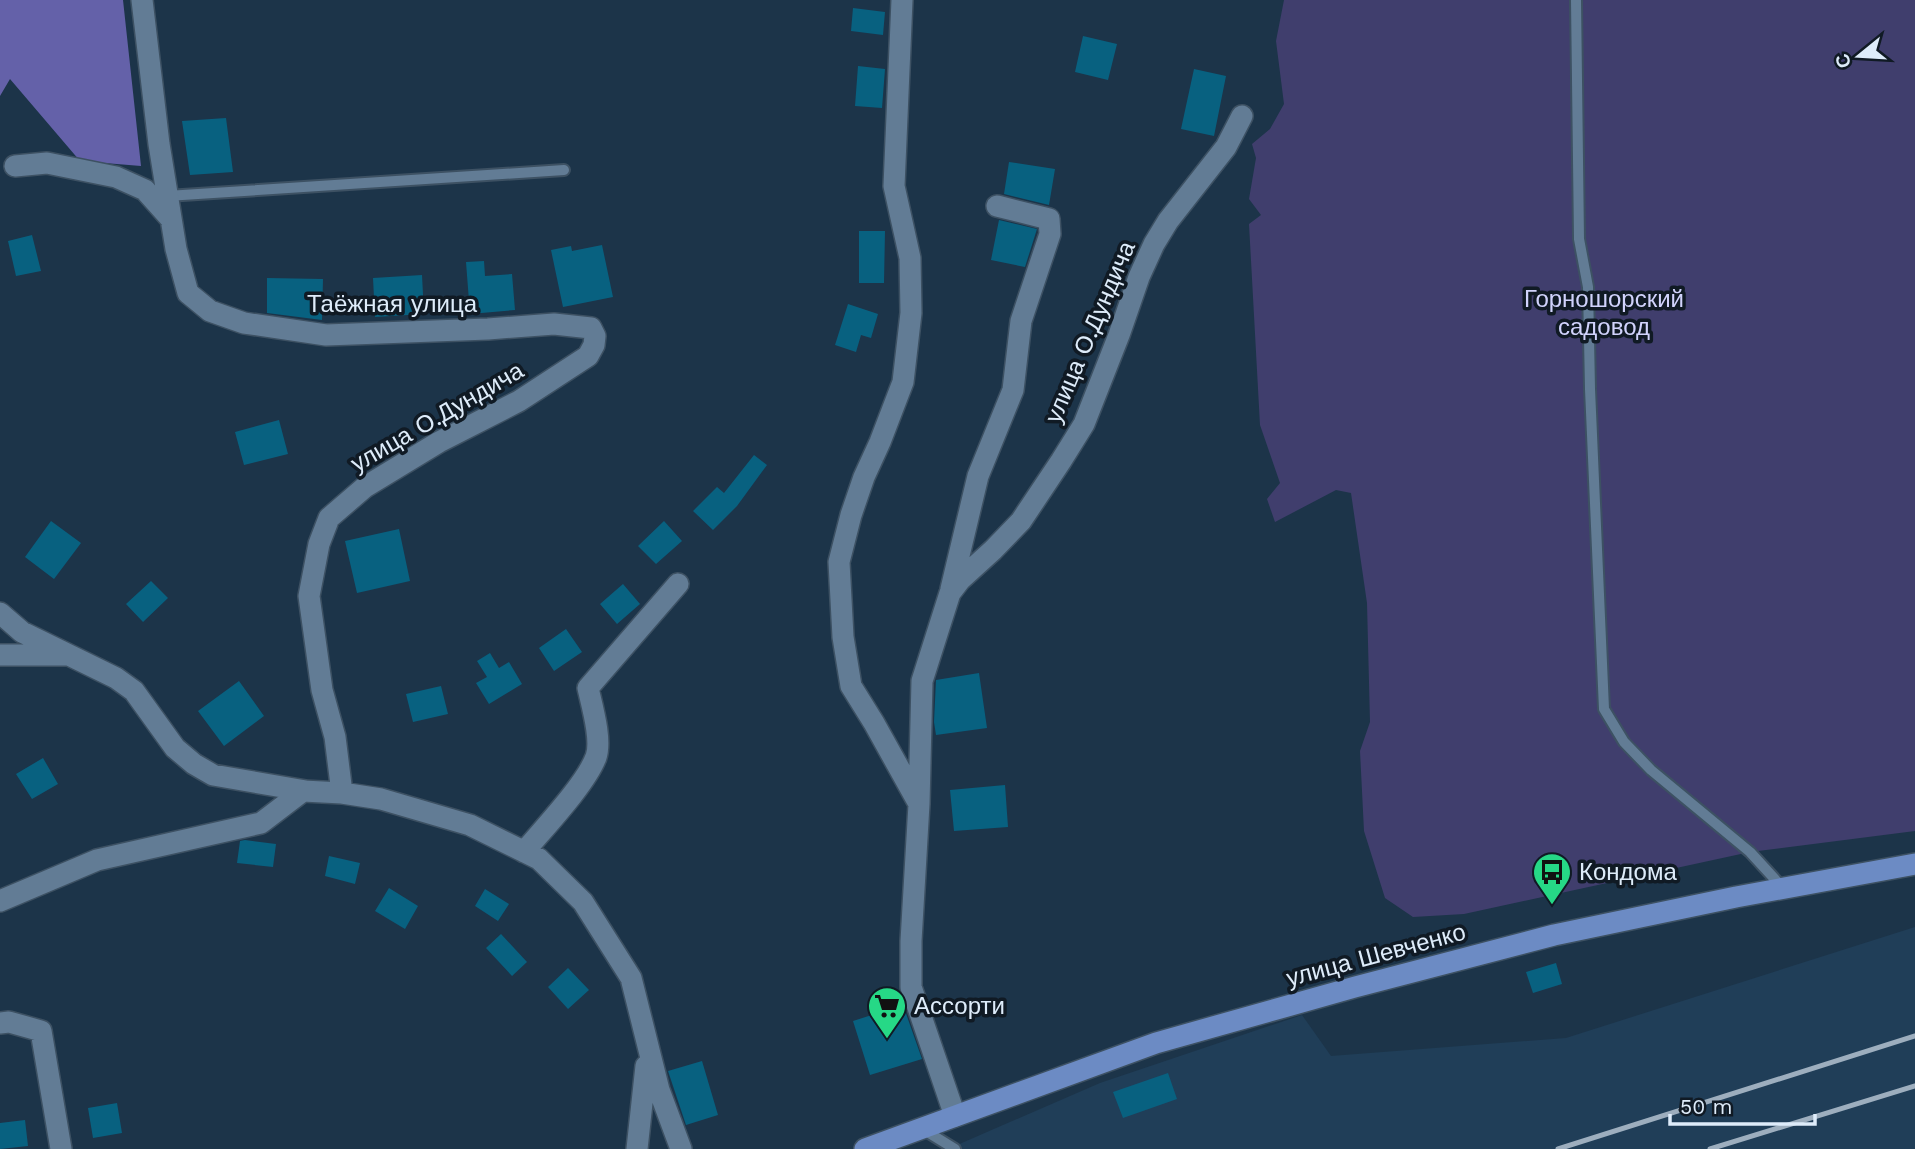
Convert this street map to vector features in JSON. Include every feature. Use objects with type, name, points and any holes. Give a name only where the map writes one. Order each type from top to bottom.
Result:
[{"type":"main road","name":"улица Шевченко","points":[[865,1149],[1156,1043],[1355,987],[1554,935],[1915,864]]},
{"type":"street","name":"Таёжная улица","points":[[142,0],[159,144],[176,249],[188,293],[210,311],[244,323],[326,335],[554,324],[591,328],[595,336],[594,345]]},
{"type":"street","points":[[902,0],[894,186],[911,257],[911,313],[903,382],[863,477],[839,562],[843,637],[851,686],[919,804]]},
{"type":"street","name":"улица О.Дундича","points":[[950,593],[1021,521],[1084,424],[1154,244],[1168,221],[1226,147],[1242,116]]},
{"type":"street","points":[[15,166],[47,163],[116,177],[145,190],[171,219]]},
{"type":"street","name":"улица О.Дундича","points":[[955,1116],[911,987],[922,681],[950,593],[978,476],[1013,390],[1021,321],[1050,234],[1049,219],[997,206]]},
{"type":"street","name":"улица О.Дундича","points":[[342,793],[335,737],[322,690],[309,596],[319,544],[329,518],[365,487],[439,442],[519,401],[588,356],[594,345]]},
{"type":"street","points":[[524,852],[576,789],[597,756],[596,724],[589,688],[677,584]]},
{"type":"street","points":[[0,613],[22,632],[116,678],[134,691],[175,748],[213,775],[306,791],[381,799],[470,825],[538,859],[583,902],[631,978],[659,1090],[681,1149]]},
{"type":"street","points":[[0,654],[72,655]]},
{"type":"street","points":[[0,901],[97,860],[261,823],[306,791]]},
{"type":"street","points":[[0,1023],[9,1022],[41,1031],[61,1149]]},
{"type":"street","points":[[637,1149],[648,1039]]},
{"type":"lane","points":[[1576,0],[1579,239],[1588,287],[1604,709],[1624,743],[1651,770],[1750,852],[1783,888]]},
{"type":"lane","points":[[167,196],[564,170]]},
{"type":"lane","points":[[921,1128],[955,1149]]},
{"type":"shaded area","points":[[0,0],[123,0],[141,166],[80,161],[10,79],[0,96]]},
{"type":"shaded area","points":[[1915,927],[1915,1149],[948,1149],[1100,1083],[1302,1015],[1331,1056],[1566,1038]]},
{"type":"green space","name":"Горношорский садовод","points":[[1284,0],[1915,0],[1915,831],[1750,852],[1464,914],[1413,917],[1385,898],[1364,831],[1360,751],[1370,722],[1367,603],[1351,493],[1336,490],[1275,522],[1267,499],[1280,483],[1260,425],[1249,224],[1261,215],[1249,199],[1256,158],[1252,144],[1270,129],[1284,104],[1276,41]]},
{"type":"building","points":[[853,8],[885,12],[883,35],[851,31]]},
{"type":"building","points":[[1083,36],[1117,44],[1108,80],[1075,72]]},
{"type":"building","points":[[858,66],[885,69],[882,108],[855,106]]},
{"type":"building","points":[[1194,69],[1226,76],[1214,136],[1181,129]]},
{"type":"building","points":[[226,118],[233,172],[190,175],[182,121]]},
{"type":"building","points":[[1009,162],[1055,169],[1049,205],[1004,194]]},
{"type":"building","points":[[999,220],[1037,229],[1025,267],[991,260]]},
{"type":"building","points":[[859,231],[885,231],[884,283],[859,283]]},
{"type":"building","points":[[32,235],[41,271],[16,276],[8,241]]},
{"type":"building","points":[[602,245],[613,297],[563,307],[551,250],[571,246],[572,251]]},
{"type":"building","points":[[484,261],[485,276],[512,274],[515,310],[470,314],[466,262]]},
{"type":"building","points":[[422,275],[424,314],[375,317],[373,278]]},
{"type":"building","points":[[267,278],[323,279],[322,320],[267,313]]},
{"type":"building","points":[[848,304],[878,314],[871,338],[861,335],[856,352],[835,345]]},
{"type":"building","points":[[279,420],[288,454],[244,465],[235,432]]},
{"type":"building","points":[[754,455],[767,465],[737,506],[713,530],[693,511],[717,487],[724,493]]},
{"type":"building","points":[[51,521],[81,543],[54,579],[25,557]]},
{"type":"building","points":[[664,521],[682,541],[656,564],[638,546]]},
{"type":"building","points":[[399,529],[410,581],[357,593],[345,541]]},
{"type":"building","points":[[151,581],[168,598],[143,622],[126,604]]},
{"type":"building","points":[[623,584],[640,604],[617,624],[600,604]]},
{"type":"building","points":[[566,629],[582,652],[554,671],[539,648]]},
{"type":"building","points":[[490,653],[499,668],[509,662],[522,684],[489,704],[476,683],[487,677],[477,661]]},
{"type":"building","points":[[979,673],[987,728],[936,735],[936,680]]},
{"type":"building","points":[[239,681],[264,716],[224,746],[198,711]]},
{"type":"building","points":[[441,686],[448,714],[413,722],[406,694]]},
{"type":"building","points":[[43,758],[58,784],[32,799],[16,774]]},
{"type":"building","points":[[1005,785],[1008,827],[954,831],[950,790]]},
{"type":"building","points":[[240,841],[276,844],[273,867],[237,863]]},
{"type":"building","points":[[329,856],[360,863],[355,884],[325,876]]},
{"type":"building","points":[[389,888],[418,906],[405,929],[375,911]]},
{"type":"building","points":[[485,889],[509,904],[498,921],[475,906]]},
{"type":"building","points":[[501,934],[527,962],[512,976],[486,948]]},
{"type":"building","points":[[1556,963],[1562,984],[1533,993],[1526,972]]},
{"type":"building","points":[[568,968],[589,990],[568,1009],[548,987]]},
{"type":"building","name":"Ассорти","points":[[903,1005],[922,1059],[870,1075],[853,1021]]},
{"type":"building","points":[[702,1061],[718,1115],[686,1125],[668,1071]]},
{"type":"building","points":[[1168,1073],[1177,1099],[1123,1118],[1113,1092]]},
{"type":"building","points":[[117,1103],[122,1133],[93,1138],[88,1108]]},
{"type":"building","points":[[25,1120],[28,1146],[0,1149],[0,1123]]},
{"type":"railway","points":[[1558,1149],[1915,1036]]},
{"type":"railway","points":[[1710,1149],[1915,1086]]},
{"type":"place","name":"Кондома","points":[[1552,906]]},
{"type":"place","name":"Ассорти","points":[[887,1040]]}]
